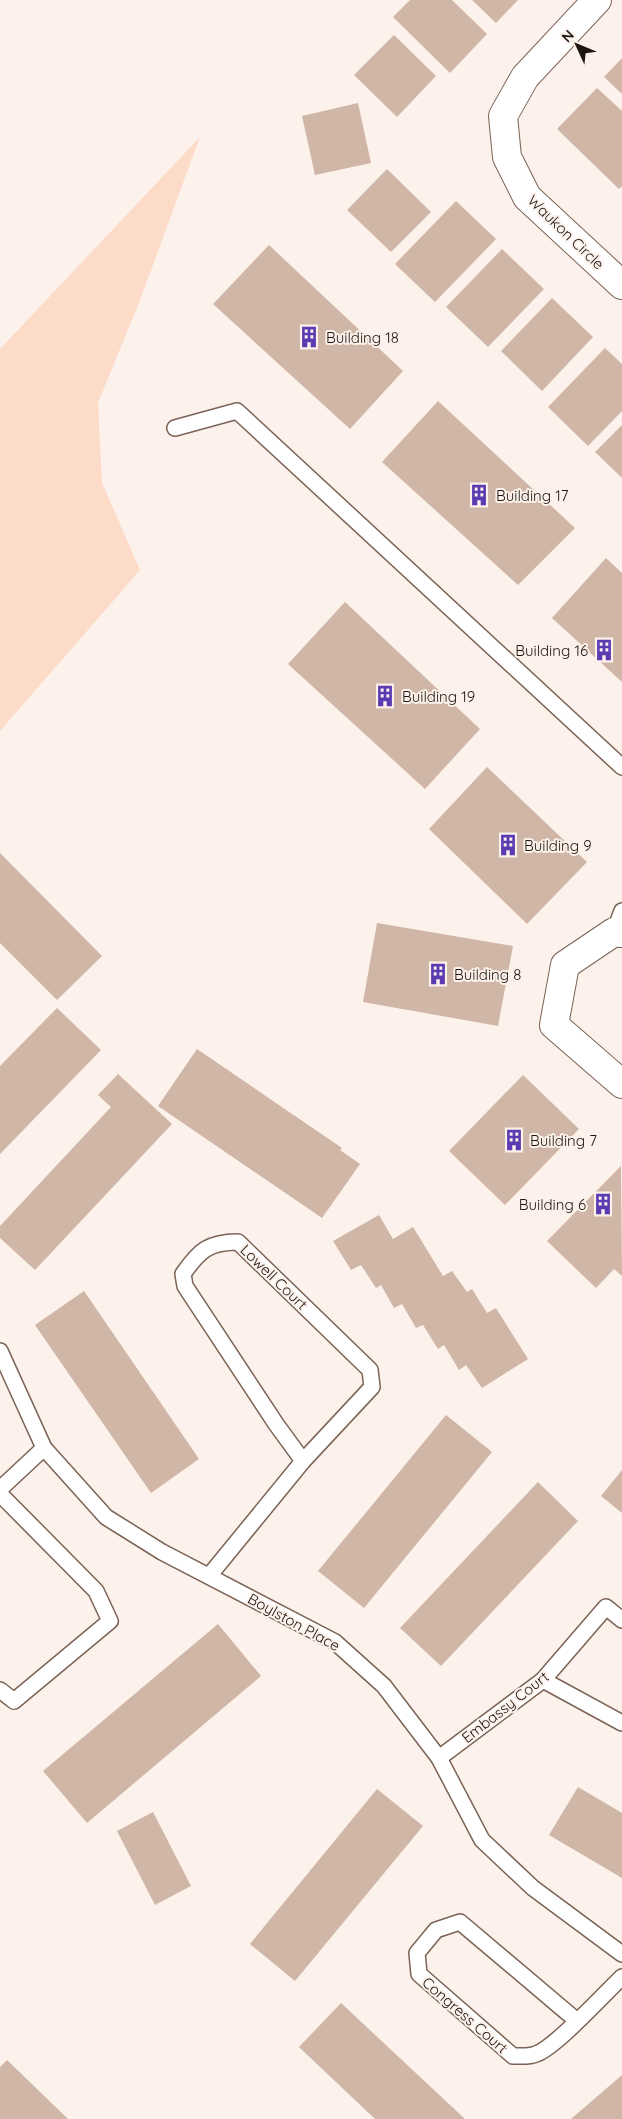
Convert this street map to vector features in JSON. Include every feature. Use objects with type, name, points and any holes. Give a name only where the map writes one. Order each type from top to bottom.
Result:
[{"type":"street","name":"Waukon Circle","points":[[597,0],[525,77],[503,116],[507,157],[527,197],[622,285]]},
{"type":"street","points":[[619,926],[565,965],[554,1025],[622,1084]]},
{"type":"lane","points":[[175,428],[237,411],[622,767]]},
{"type":"lane","name":"Lowell Court","points":[[209,1576],[303,1461],[372,1386],[370,1370],[238,1242],[221,1242],[198,1254],[183,1274],[185,1286],[276,1424],[303,1461]]},
{"type":"lane","name":"Boylston Place","points":[[0,1351],[44,1448],[106,1517],[162,1552],[335,1642],[384,1686],[439,1758],[482,1840],[533,1888],[622,1954]]},
{"type":"lane","points":[[0,1489],[44,1448]]},
{"type":"lane","points":[[0,1494],[96,1591],[110,1621],[14,1701],[0,1690]]},
{"type":"lane","name":"Embassy Court","points":[[439,1758],[544,1680],[606,1607],[622,1620]]},
{"type":"lane","points":[[544,1680],[622,1724]]},
{"type":"lane","name":"Congress Court","points":[[576,2020],[460,1922],[436,1930],[417,1953],[418,1974],[513,2056],[536,2054],[553,2043],[622,1977]]},
{"type":"shaded area","points":[[200,137],[140,300],[98,403],[102,483],[140,570],[0,731],[0,349]]},
{"type":"building","points":[[410,0],[452,0],[487,34],[450,73],[393,17]]},
{"type":"building","points":[[472,0],[518,0],[496,23]]},
{"type":"building","points":[[394,35],[436,76],[397,117],[354,75]]},
{"type":"building","points":[[622,58],[622,94],[604,77]]},
{"type":"building","points":[[597,88],[622,111],[622,186],[619,189],[557,129]]},
{"type":"building","points":[[358,103],[371,163],[315,175],[302,116]]},
{"type":"building","points":[[387,169],[431,212],[391,252],[347,210]]},
{"type":"building","points":[[456,201],[496,239],[435,302],[395,264]]},
{"type":"building","name":"Building 18","points":[[269,245],[403,371],[350,429],[213,304]]},
{"type":"building","points":[[502,249],[544,289],[488,347],[446,307]]},
{"type":"building","points":[[552,298],[593,337],[542,391],[501,351]]},
{"type":"building","points":[[605,348],[622,364],[622,411],[588,446],[548,407]]},
{"type":"building","name":"Building 17","points":[[438,401],[575,528],[518,585],[382,462]]},
{"type":"building","points":[[622,425],[622,478],[595,452]]},
{"type":"building","name":"Building 16","points":[[606,558],[622,573],[622,682],[552,618]]},
{"type":"building","name":"Building 19","points":[[345,602],[480,729],[425,789],[288,664]]},
{"type":"building","name":"Building 9","points":[[487,767],[587,862],[527,924],[429,829]]},
{"type":"building","points":[[0,853],[102,956],[57,1000],[0,943]]},
{"type":"building","name":"Building 8","points":[[377,923],[513,946],[498,1026],[363,1002]]},
{"type":"building","points":[[57,1008],[101,1050],[0,1154],[0,1066]]},
{"type":"building","points":[[197,1049],[342,1148],[340,1150],[360,1164],[322,1218],[158,1106]]},
{"type":"building","points":[[118,1074],[172,1124],[35,1270],[0,1238],[0,1226],[111,1107],[98,1095]]},
{"type":"building","name":"Building 7","points":[[523,1075],[579,1129],[505,1205],[449,1151]]},
{"type":"building","name":"Building 6","points":[[621,1166],[622,1276],[614,1269],[596,1288],[547,1241]]},
{"type":"building","points":[[379,1215],[393,1239],[413,1227],[443,1276],[452,1271],[467,1292],[472,1289],[487,1313],[496,1308],[528,1359],[482,1388],[466,1365],[459,1370],[444,1345],[438,1349],[423,1325],[416,1328],[402,1304],[394,1308],[381,1285],[376,1288],[361,1265],[351,1270],[333,1241]]},
{"type":"building","points":[[84,1291],[199,1459],[151,1493],[35,1325]]},
{"type":"building","points":[[446,1415],[492,1452],[364,1608],[318,1571]]},
{"type":"building","points":[[622,1470],[622,1513],[601,1496]]},
{"type":"building","points":[[538,1482],[578,1521],[441,1666],[400,1628]]},
{"type":"building","points":[[218,1624],[261,1676],[87,1823],[43,1771]]},
{"type":"building","points":[[578,1787],[622,1813],[622,1878],[549,1835]]},
{"type":"building","points":[[377,1789],[423,1826],[295,1981],[250,1944]]},
{"type":"building","points":[[153,1812],[191,1886],[155,1905],[117,1831]]},
{"type":"building","points":[[341,2003],[465,2119],[375,2119],[299,2047]]},
{"type":"building","points":[[7,2060],[68,2119],[0,2119],[0,2067]]},
{"type":"building","points":[[622,2075],[622,2119],[571,2119]]},
{"type":"place","name":"Building 18","points":[[309,337]]},
{"type":"place","name":"Building 17","points":[[479,495]]},
{"type":"place","name":"Building 16","points":[[604,650]]},
{"type":"place","name":"Building 19","points":[[385,696]]},
{"type":"place","name":"Building 9","points":[[508,845]]},
{"type":"place","name":"Building 8","points":[[438,974]]},
{"type":"place","name":"Building 7","points":[[514,1140]]},
{"type":"place","name":"Building 6","points":[[603,1204]]}]
